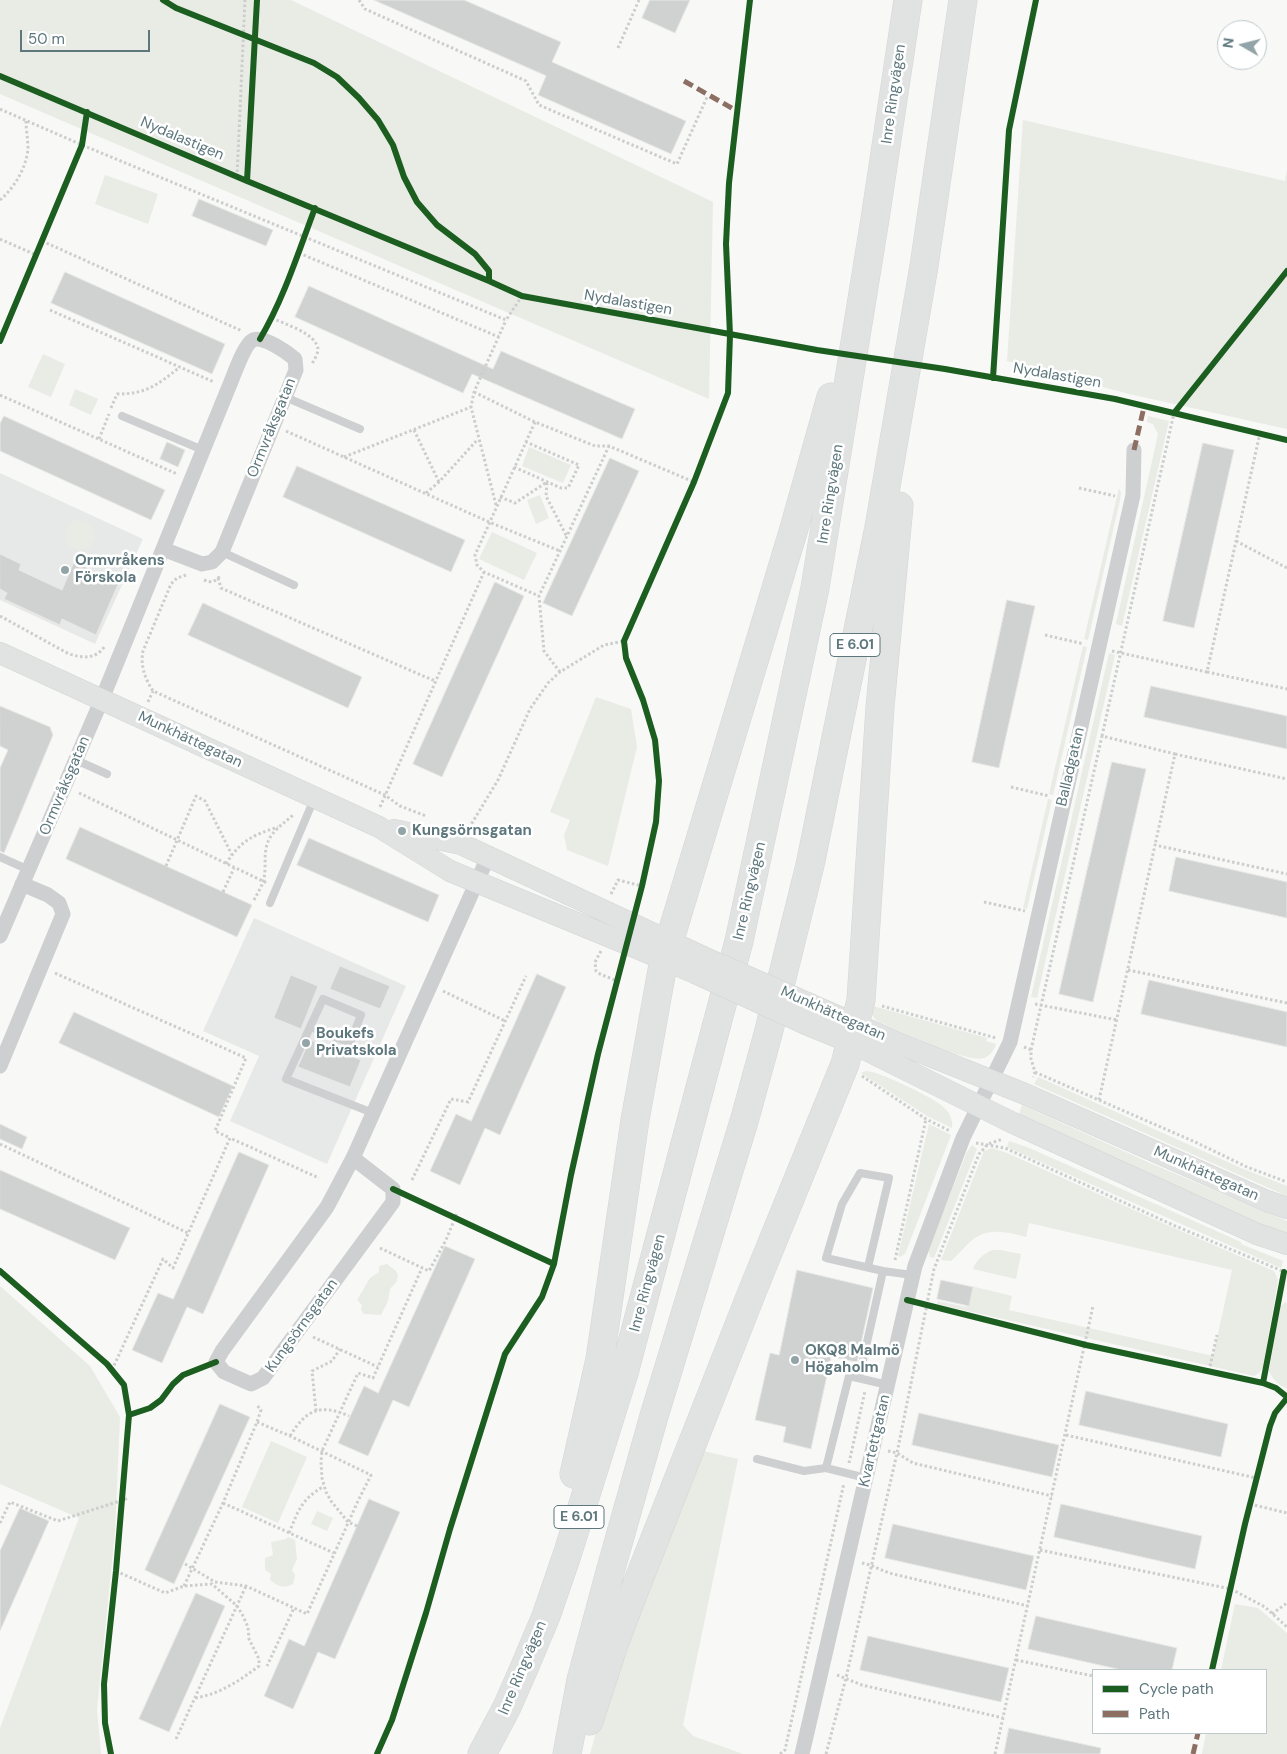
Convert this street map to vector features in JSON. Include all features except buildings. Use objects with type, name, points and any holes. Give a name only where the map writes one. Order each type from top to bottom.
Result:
[{"type":"highway","name":"Inre Ringvägen","points":[[482,1754],[526,1666],[570,1547],[624,1373],[735,958],[815,588],[876,219],[908,0]]},
{"type":"highway","name":"E 6.01","points":[[567,1754],[581,1680],[610,1572],[654,1416],[745,1118],[773,1016],[810,865],[878,527],[924,266],[963,0]]},
{"type":"highway","points":[[478,1754],[505,1696],[525,1642],[585,1432],[600,1359],[635,1120],[666,950],[798,514],[834,387],[876,219]]},
{"type":"highway","points":[[580,1754],[593,1704],[620,1628],[850,1043],[861,1000],[889,608],[924,266]]},
{"type":"main road","name":"Munkhättegatan","points":[[0,653],[376,825],[450,871],[666,950]]},
{"type":"main road","name":"Munkhättegatan","points":[[376,825],[460,844],[666,950],[810,1015],[850,1043],[978,1107],[1257,1234],[1287,1244]]},
{"type":"main road","name":"Munkhättegatan","points":[[850,1043],[910,1048],[991,1080],[1287,1208]]},
{"type":"street","name":"Ormvråksgatan","points":[[0,936],[102,699],[247,345],[253,340],[260,339],[286,352],[295,360],[296,370],[291,399],[222,557]]},
{"type":"street","name":"Balladgatan","points":[[991,1080],[1010,1042],[1133,495],[1134,450]]},
{"type":"street","points":[[163,549],[202,564],[222,557]]},
{"type":"street","name":"Kungsörnsgatan","points":[[353,1158],[393,1189],[393,1202],[264,1378],[251,1384],[224,1372],[216,1362],[222,1351],[326,1207],[353,1158],[488,857]]},
{"type":"street","points":[[0,1066],[63,914],[59,903],[48,894],[22,884]]},
{"type":"street","name":"Kvartettgatan","points":[[802,1754],[912,1275],[963,1138],[991,1080]]},
{"type":"lane","points":[[291,399],[360,429]]},
{"type":"lane","points":[[122,416],[204,450]]},
{"type":"lane","points":[[222,557],[294,586]]},
{"type":"lane","points":[[76,760],[107,774]]},
{"type":"lane","points":[[270,903],[315,797]]},
{"type":"lane","points":[[0,858],[29,870]]},
{"type":"lane","points":[[311,1027],[350,1043],[361,1015],[323,999],[286,1079],[373,1113]]},
{"type":"lane","points":[[868,1268],[889,1178],[860,1173],[842,1204],[826,1258],[868,1268],[883,1271],[912,1275]]},
{"type":"lane","points":[[859,1378],[883,1271]]},
{"type":"lane","points":[[826,1468],[849,1376],[888,1384]]},
{"type":"lane","points":[[757,1459],[804,1471],[826,1468],[866,1478]]},
{"type":"path","points":[[239,178],[246,37],[245,0]]},
{"type":"path","points":[[359,0],[365,9],[526,81],[538,106],[677,164],[708,95]]},
{"type":"path","points":[[618,48],[639,0]]},
{"type":"path","points":[[235,32],[246,37]]},
{"type":"path","points":[[0,109],[82,145],[506,320]]},
{"type":"path","points":[[0,200],[17,180],[26,163],[28,146],[26,121]]},
{"type":"path","points":[[78,154],[83,137]]},
{"type":"path","points":[[296,261],[307,230]]},
{"type":"path","points":[[32,264],[45,232]]},
{"type":"path","points":[[0,239],[36,255]]},
{"type":"path","points":[[42,241],[260,339],[275,310]]},
{"type":"path","points":[[299,253],[499,337]]},
{"type":"path","points":[[514,292],[531,298]]},
{"type":"path","points":[[497,506],[478,439],[472,407],[474,392],[506,320],[522,296]]},
{"type":"path","points":[[50,310],[228,389]]},
{"type":"path","points":[[272,318],[313,338],[318,347],[318,353],[310,369]]},
{"type":"path","points":[[99,439],[117,394],[134,394],[154,387],[180,367]]},
{"type":"path","points":[[474,392],[535,422],[595,446],[609,446],[694,482]]},
{"type":"path","points":[[0,395],[191,480]]},
{"type":"path","points":[[291,399],[279,428],[489,522],[560,551]]},
{"type":"path","points":[[1031,1050],[1174,413],[1180,406]]},
{"type":"path","points":[[344,457],[472,407]]},
{"type":"path","points":[[1166,412],[1184,415]]},
{"type":"path","points":[[535,422],[475,555],[477,565],[484,572],[539,596]]},
{"type":"path","points":[[414,430],[439,482]]},
{"type":"path","points":[[1250,431],[1269,435]]},
{"type":"path","points":[[1208,672],[1260,433]]},
{"type":"path","points":[[426,493],[439,482],[478,439]]},
{"type":"path","points":[[514,467],[561,488],[568,488],[579,465],[526,442]]},
{"type":"path","points":[[560,672],[544,651],[539,596],[609,446]]},
{"type":"path","points":[[500,497],[515,503],[547,482]]},
{"type":"path","points":[[547,482],[546,496],[567,537]]},
{"type":"path","points":[[1079,488],[1115,496]]},
{"type":"path","points":[[1236,541],[1287,568]]},
{"type":"path","points":[[222,557],[218,578],[221,588],[435,681]]},
{"type":"path","points":[[197,578],[210,582],[218,578],[223,573],[222,557]]},
{"type":"path","points":[[376,825],[385,795],[484,572]]},
{"type":"path","points":[[191,575],[177,578],[171,584],[143,651],[141,661],[147,682],[153,691],[385,795],[400,806],[428,816]]},
{"type":"path","points":[[0,616],[69,654],[78,657],[94,656],[100,653],[106,645],[141,661]]},
{"type":"path","points":[[1046,635],[1287,689]]},
{"type":"path","points":[[460,844],[498,780],[530,710],[548,683],[560,672],[604,644],[624,641]]},
{"type":"path","points":[[1102,736],[1287,779]]},
{"type":"path","points":[[1100,1100],[1175,754]]},
{"type":"path","points":[[65,785],[276,887]]},
{"type":"path","points":[[1010,787],[1064,800]]},
{"type":"path","points":[[166,866],[196,796],[205,800],[232,855]]},
{"type":"path","points":[[254,900],[263,881],[266,846],[270,837],[295,812]]},
{"type":"path","points":[[226,864],[243,842],[278,827]]},
{"type":"path","points":[[1155,845],[1287,874]]},
{"type":"path","points":[[223,892],[234,868]]},
{"type":"path","points":[[610,896],[618,880],[642,886]]},
{"type":"path","points":[[984,902],[1038,914]]},
{"type":"path","points":[[601,950],[595,962],[596,971],[617,981]]},
{"type":"path","points":[[41,967],[246,1058],[216,1131],[319,1178]]},
{"type":"path","points":[[1128,970],[1287,1003]]},
{"type":"path","points":[[412,1180],[451,1100],[468,1102],[526,976]]},
{"type":"path","points":[[442,991],[505,1022]]},
{"type":"path","points":[[1019,1001],[1117,1020]]},
{"type":"path","points":[[850,1043],[926,1119],[978,1144],[1005,1148],[1173,1225],[1286,1272],[1283,1281]]},
{"type":"path","points":[[1035,1072],[1193,1141],[1247,1167],[1287,1182]]},
{"type":"path","points":[[892,1272],[926,1119]]},
{"type":"path","points":[[118,1378],[110,1367],[163,1259],[173,1268],[230,1138]]},
{"type":"path","points":[[0,1144],[188,1233]]},
{"type":"path","points":[[447,1214],[456,1215],[464,1222]]},
{"type":"path","points":[[380,1248],[429,1271],[446,1240],[456,1215]]},
{"type":"path","points":[[357,1526],[348,1522],[331,1501],[324,1486],[322,1478],[322,1451],[358,1373],[373,1378],[422,1268]]},
{"type":"path","points":[[907,1300],[935,1308]]},
{"type":"path","points":[[995,1754],[1093,1306]]},
{"type":"path","points":[[1209,1371],[1217,1335]]},
{"type":"path","points":[[312,1336],[378,1367]]},
{"type":"path","points":[[1076,1342],[1095,1347]]},
{"type":"path","points":[[316,1411],[312,1371],[332,1361],[340,1349]]},
{"type":"path","points":[[1199,1369],[1218,1373]]},
{"type":"path","points":[[780,1754],[785,1750],[868,1380]]},
{"type":"path","points":[[184,1586],[257,1422],[261,1410],[256,1404]]},
{"type":"path","points":[[290,1436],[298,1422],[311,1412],[325,1409],[349,1416]]},
{"type":"path","points":[[185,1564],[215,1582],[246,1586],[307,1614],[348,1522],[372,1475],[257,1422]]},
{"type":"path","points":[[1066,1435],[1256,1478]]},
{"type":"path","points":[[873,1448],[897,1453],[913,1463],[1052,1496]]},
{"type":"path","points":[[289,1533],[301,1505],[310,1495],[324,1486]]},
{"type":"path","points":[[122,1509],[126,1499],[123,1490]]},
{"type":"path","points":[[0,1523],[10,1502],[58,1521],[126,1499]]},
{"type":"path","points":[[223,1502],[334,1553]]},
{"type":"path","points":[[1250,1504],[1287,1513]]},
{"type":"path","points":[[1040,1550],[1231,1589],[1265,1607],[1287,1627]]},
{"type":"path","points":[[846,1561],[870,1565],[889,1574],[1028,1606]]},
{"type":"path","points":[[115,1581],[117,1562]]},
{"type":"path","points":[[116,1572],[165,1593],[184,1586],[212,1584],[237,1606],[248,1627],[249,1638],[259,1666],[225,1689],[205,1697],[195,1698]]},
{"type":"path","points":[[176,1739],[246,1586]]},
{"type":"path","points":[[1272,1614],[1287,1603]]},
{"type":"path","points":[[267,1666],[294,1608]]},
{"type":"path","points":[[1016,1660],[1092,1676]]},
{"type":"path","points":[[822,1670],[862,1685],[1003,1718]]},
{"type":"shaded area","points":[[0,0],[291,0],[713,202],[709,399],[0,94]]},
{"type":"shaded area","points":[[1023,120],[1285,181],[1287,170],[1287,429],[1129,394],[1007,361]]},
{"type":"shaded area","points":[[105,175],[158,194],[148,224],[95,204]]},
{"type":"shaded area","points":[[43,354],[65,364],[51,397],[28,387]]},
{"type":"shaded area","points":[[75,389],[98,399],[91,415],[69,405]]},
{"type":"shaded area","points":[[1148,416],[1169,421],[1122,626],[1116,624],[1158,434],[1153,424],[1147,422]]},
{"type":"shaded area","points":[[529,447],[571,465],[563,483],[522,466]]},
{"type":"shaded area","name":"Ormvråkens Förskola","points":[[0,473],[143,539],[95,644],[0,600]]},
{"type":"shaded area","points":[[1119,488],[1121,493],[1120,500],[1088,640],[1084,639]]},
{"type":"shaded area","points":[[540,495],[549,518],[536,524],[527,500]]},
{"type":"shaded area","points":[[80,520],[90,525],[95,535],[90,545],[80,550],[70,545],[65,535],[70,525]]},
{"type":"shaded area","points":[[492,532],[537,553],[524,580],[479,559]]},
{"type":"shaded area","points":[[1083,646],[1087,647],[1053,795],[1049,794]]},
{"type":"shaded area","points":[[1109,653],[1115,655],[1037,998],[1031,997]]},
{"type":"shaded area","points":[[596,697],[631,709],[637,747],[608,866],[567,850],[564,835],[570,820],[550,812]]},
{"type":"shaded area","points":[[1048,799],[1052,800],[1027,909],[1023,908]]},
{"type":"shaded area","name":"Boukefs Privatskola","points":[[254,918],[406,986],[327,1164],[230,1121],[259,1056],[203,1031]]},
{"type":"shaded area","points":[[866,1004],[987,1038],[986,1041],[996,1044],[992,1052],[984,1058],[962,1056],[931,1045],[877,1021],[869,1012]]},
{"type":"shaded area","points":[[866,1071],[892,1079],[935,1101],[948,1112],[952,1121],[952,1128],[927,1116],[861,1073]]},
{"type":"shaded area","points":[[1038,1077],[1241,1168],[1287,1186],[1287,1196],[1034,1084]]},
{"type":"shaded area","points":[[1022,1105],[1150,1163],[1287,1221],[1287,1235],[1018,1117]]},
{"type":"shaded area","points":[[929,1124],[951,1135],[905,1254],[900,1257],[898,1256]]},
{"type":"shaded area","points":[[1009,1141],[1027,1147],[1241,1242],[1241,1244],[1283,1261],[1281,1268],[1007,1147]]},
{"type":"shaded area","points":[[972,1145],[977,1149],[934,1258],[930,1257],[928,1250],[967,1152]]},
{"type":"shaded area","points":[[992,1148],[1274,1271],[1278,1280],[1263,1367],[1259,1373],[1254,1376],[937,1304],[938,1301],[966,1307],[971,1286],[1012,1296],[1009,1310],[1213,1356],[1232,1270],[1029,1223],[1026,1237],[1005,1232],[991,1232],[971,1241],[951,1261],[941,1260],[984,1151]]},
{"type":"shaded area","points":[[992,1250],[1021,1254],[1016,1279],[973,1269],[980,1258]]},
{"type":"shaded area","points":[[387,1264],[398,1275],[397,1281],[390,1289],[388,1301],[381,1315],[364,1314],[361,1310],[362,1305],[357,1300],[370,1278],[379,1272],[379,1266]]},
{"type":"shaded area","points":[[0,1286],[90,1366],[120,1417],[115,1532],[97,1710],[101,1754],[0,1754],[0,1728],[79,1518],[0,1484]]},
{"type":"shaded area","points":[[1285,1302],[1287,1303],[1287,1388],[1276,1382],[1269,1371],[1280,1307]]},
{"type":"shaded area","points":[[271,1441],[307,1457],[278,1523],[242,1507]]},
{"type":"shaded area","points":[[703,1451],[738,1459],[683,1725],[693,1736],[743,1754],[590,1754],[603,1706]]},
{"type":"shaded area","points":[[317,1511],[333,1518],[327,1531],[311,1524]]},
{"type":"shaded area","points":[[288,1537],[295,1540],[297,1559],[292,1570],[295,1575],[293,1584],[283,1587],[270,1580],[271,1574],[265,1570],[265,1558],[273,1555],[271,1542]]},
{"type":"shaded area","points":[[1235,1604],[1258,1608],[1287,1633],[1287,1754],[1202,1754],[1206,1734],[1267,1734],[1267,1669],[1221,1669]]},
{"type":"marked path","points":[[684,81],[737,111]]},
{"type":"marked path","points":[[1134,450],[1144,407]]},
{"type":"marked path","points":[[1193,1754],[1198,1734]]},
{"type":"cycle path","points":[[163,0],[176,8],[314,63],[337,77],[378,120],[393,145],[404,177],[417,202],[437,225],[475,254],[489,271],[489,281]]},
{"type":"cycle path","points":[[247,181],[257,0]]},
{"type":"cycle path","points":[[377,1754],[392,1720],[505,1354],[542,1297],[554,1264],[571,1175],[598,1054],[642,886],[656,822],[659,781],[655,740],[643,700],[626,658],[624,641],[694,482],[728,393],[730,335],[726,244],[729,183],[750,0]]},
{"type":"cycle path","points":[[993,378],[1009,130],[1036,0]]},
{"type":"cycle path","name":"Nydalastigen","points":[[0,76],[522,296],[817,350],[945,369],[1115,399],[1287,440]]},
{"type":"cycle path","points":[[0,341],[82,145],[87,112]]},
{"type":"cycle path","points":[[260,339],[283,291],[315,208]]},
{"type":"cycle path","points":[[1174,413],[1287,271]]},
{"type":"cycle path","points":[[393,1189],[554,1264]]},
{"type":"cycle path","points":[[0,1271],[107,1364],[124,1385],[129,1415],[104,1684],[105,1723],[111,1754]]},
{"type":"cycle path","points":[[1263,1383],[1284,1272]]},
{"type":"cycle path","points":[[907,1300],[1086,1345],[1263,1383],[1276,1388],[1287,1397]]},
{"type":"cycle path","points":[[129,1415],[150,1408],[161,1400],[173,1384],[183,1375],[216,1362]]},
{"type":"cycle path","points":[[1212,1669],[1245,1524],[1270,1426],[1275,1413],[1287,1398]]},
{"type":"place","name":"Ormvråkens Förskola","points":[[65,570]]},
{"type":"place","name":"Kungsörnsgatan","points":[[402,831]]},
{"type":"place","name":"Boukefs Privatskola","points":[[306,1043]]},
{"type":"place","name":"OKQ8 Malmö Högaholm","points":[[795,1360]]}]
